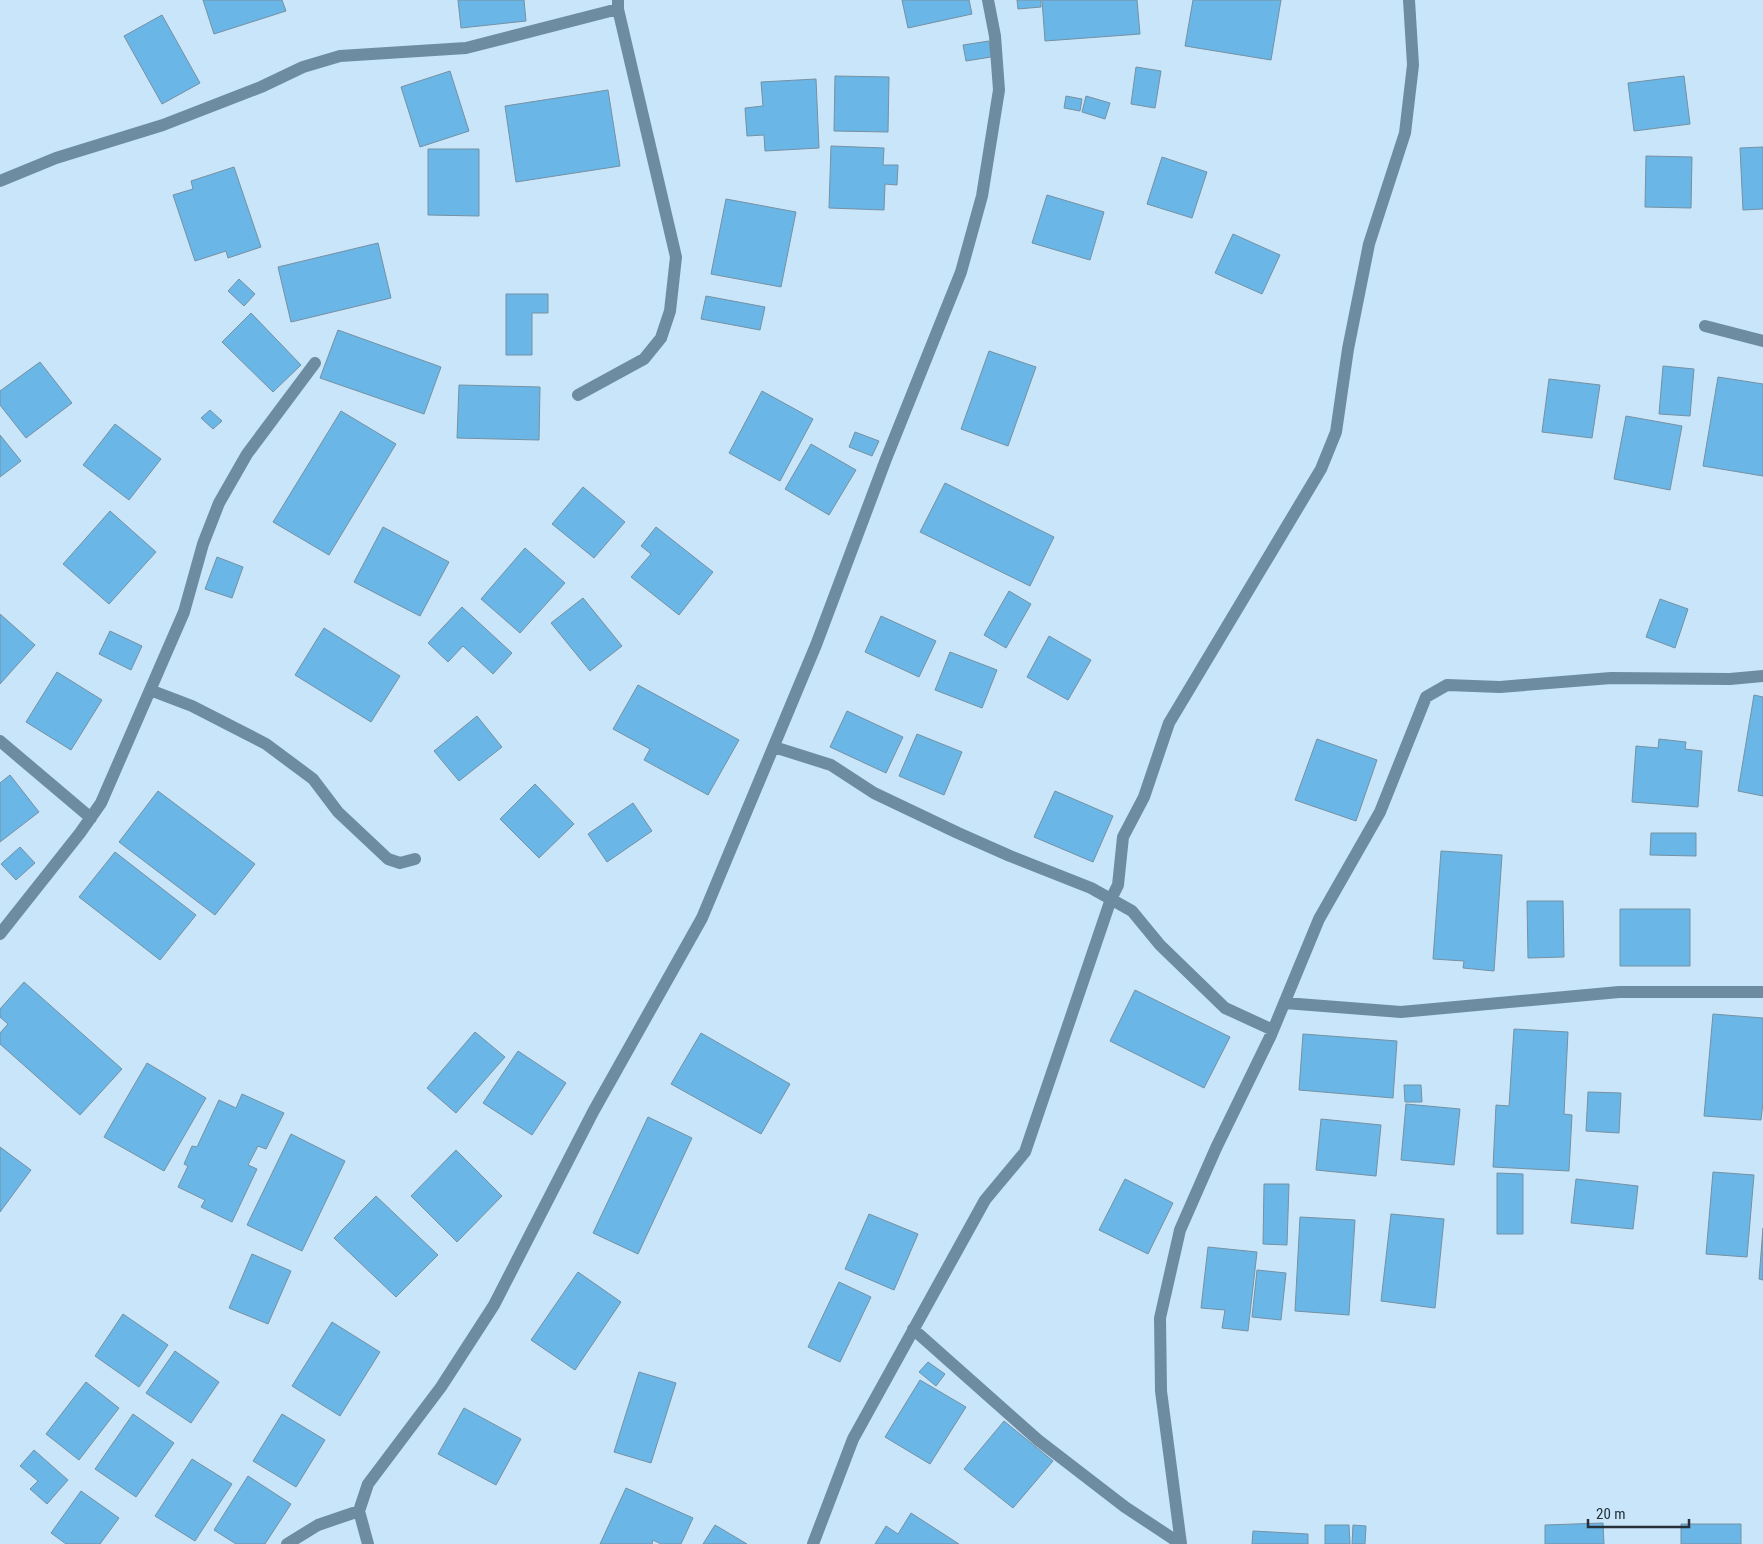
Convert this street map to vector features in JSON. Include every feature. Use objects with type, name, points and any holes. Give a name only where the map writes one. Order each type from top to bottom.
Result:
[{"type":"street","points":[[368,1544],[359,1511],[368,1484],[440,1387],[494,1305],[593,1112],[702,918],[816,645],[886,459],[961,272],[982,196],[999,90],[995,36],[988,0]]},
{"type":"street","points":[[813,1544],[853,1439],[985,1200],[1025,1152],[1111,899],[1118,885],[1123,837],[1144,797],[1169,723],[1321,469],[1336,432],[1348,349],[1369,244],[1405,133],[1413,65],[1409,0]]},
{"type":"street","points":[[0,181],[56,158],[163,125],[261,87],[303,67],[340,56],[466,48],[618,4],[676,257],[670,311],[661,338],[644,359],[578,395]]},
{"type":"street","points":[[1705,326],[1763,341]]},
{"type":"street","points":[[0,934],[101,803],[184,612],[203,544],[219,503],[247,454],[315,363]]},
{"type":"street","points":[[1181,1544],[1161,1391],[1160,1318],[1180,1230],[1216,1148],[1273,1030],[1319,919],[1380,812],[1426,697],[1447,685],[1500,687],[1611,678],[1730,679],[1763,676]]},
{"type":"street","points":[[150,690],[192,706],[266,744],[313,779],[338,812],[388,859],[400,862],[415,859]]},
{"type":"street","points":[[0,741],[91,818]]},
{"type":"street","points":[[774,747],[831,765],[874,793],[1010,856],[1091,888],[1111,899],[1132,911],[1160,945],[1224,1008],[1273,1030]]},
{"type":"street","points":[[1285,1003],[1401,1012],[1619,992],[1763,992]]},
{"type":"street","points":[[913,1329],[1038,1440],[1124,1507],[1181,1544]]},
{"type":"street","points":[[287,1544],[318,1525],[359,1511]]},
{"type":"building","points":[[203,0],[282,0],[286,11],[214,34]]},
{"type":"building","points":[[458,0],[524,0],[526,21],[461,28]]},
{"type":"building","points":[[902,0],[969,0],[972,14],[908,28]]},
{"type":"building","points":[[1017,0],[1041,0],[1041,7],[1018,9]]},
{"type":"building","points":[[1042,0],[1137,0],[1140,34],[1045,41]]},
{"type":"building","points":[[1193,0],[1281,0],[1271,60],[1185,46]]},
{"type":"building","points":[[162,15],[200,83],[162,104],[124,36]]},
{"type":"building","points":[[989,41],[991,57],[966,61],[963,45]]},
{"type":"building","points":[[1136,67],[1161,71],[1155,108],[1131,104]]},
{"type":"building","points":[[450,71],[469,131],[420,147],[401,87]]},
{"type":"building","points":[[835,76],[889,77],[888,132],[834,131]]},
{"type":"building","points":[[1684,76],[1690,124],[1634,131],[1628,83]]},
{"type":"building","points":[[816,79],[819,148],[765,151],[764,135],[747,136],[745,108],[763,106],[761,82]]},
{"type":"building","points":[[608,90],[620,166],[516,182],[505,106]]},
{"type":"building","points":[[1066,96],[1082,99],[1080,111],[1064,108]]},
{"type":"building","points":[[1086,96],[1110,103],[1105,119],[1082,112]]},
{"type":"building","points":[[831,146],[884,148],[883,165],[898,165],[897,185],[885,184],[884,210],[829,208]]},
{"type":"building","points":[[1763,147],[1763,209],[1743,210],[1740,148]]},
{"type":"building","points":[[428,149],[479,149],[479,216],[428,215]]},
{"type":"building","points":[[1646,156],[1692,157],[1691,208],[1645,207]]},
{"type":"building","points":[[1162,157],[1207,172],[1192,218],[1147,204]]},
{"type":"building","points":[[234,167],[261,247],[228,258],[226,251],[195,261],[173,195],[193,189],[191,181]]},
{"type":"building","points":[[1047,195],[1104,212],[1090,260],[1032,243]]},
{"type":"building","points":[[726,199],[796,212],[781,287],[711,274]]},
{"type":"building","points":[[1233,234],[1280,255],[1262,294],[1215,273]]},
{"type":"building","points":[[378,243],[391,298],[291,322],[278,267]]},
{"type":"building","points":[[239,279],[255,294],[244,306],[228,291]]},
{"type":"building","points":[[506,294],[548,294],[548,313],[532,313],[532,355],[506,355]]},
{"type":"building","points":[[706,296],[765,307],[760,330],[701,319]]},
{"type":"building","points":[[251,313],[301,365],[273,392],[222,342]]},
{"type":"building","points":[[338,330],[441,367],[424,414],[320,378]]},
{"type":"building","points":[[989,351],[1036,367],[1008,446],[961,429]]},
{"type":"building","points":[[40,362],[72,403],[26,438],[0,405],[0,391]]},
{"type":"building","points":[[1663,366],[1694,369],[1690,416],[1659,414]]},
{"type":"building","points":[[1718,377],[1763,384],[1763,476],[1703,466]]},
{"type":"building","points":[[1549,379],[1600,385],[1592,438],[1542,432]]},
{"type":"building","points":[[459,385],[540,387],[539,440],[457,438]]},
{"type":"building","points":[[762,391],[813,419],[780,481],[729,453]]},
{"type":"building","points":[[210,410],[222,421],[213,429],[201,418]]},
{"type":"building","points":[[341,411],[396,444],[329,555],[273,522]]},
{"type":"building","points":[[1626,416],[1682,426],[1670,490],[1614,479]]},
{"type":"building","points":[[115,424],[161,459],[129,500],[83,465]]},
{"type":"building","points":[[855,432],[879,441],[872,456],[849,447]]},
{"type":"building","points":[[0,435],[21,461],[0,477]]},
{"type":"building","points":[[811,444],[856,470],[829,515],[785,489]]},
{"type":"building","points":[[945,483],[1054,537],[1030,586],[920,532]]},
{"type":"building","points":[[583,487],[625,522],[594,558],[552,524]]},
{"type":"building","points":[[110,511],[156,552],[109,604],[63,564]]},
{"type":"building","points":[[383,527],[449,562],[420,616],[354,582]]},
{"type":"building","points":[[656,527],[713,572],[679,615],[631,577],[651,554],[641,546]]},
{"type":"building","points":[[525,548],[565,583],[520,633],[481,599]]},
{"type":"building","points":[[217,557],[243,567],[232,598],[205,589]]},
{"type":"building","points":[[1009,591],[1031,604],[1006,648],[984,635]]},
{"type":"building","points":[[583,598],[622,646],[590,671],[551,623]]},
{"type":"building","points":[[1660,599],[1688,609],[1675,648],[1646,637]]},
{"type":"building","points":[[462,607],[512,653],[493,674],[463,646],[448,662],[428,643]]},
{"type":"building","points":[[0,614],[35,645],[0,684]]},
{"type":"building","points":[[881,616],[936,641],[919,677],[865,652]]},
{"type":"building","points":[[324,628],[400,676],[371,722],[295,675]]},
{"type":"building","points":[[110,631],[142,646],[131,670],[99,654]]},
{"type":"building","points":[[1049,636],[1091,660],[1068,700],[1027,677]]},
{"type":"building","points":[[950,652],[997,670],[982,708],[935,690]]},
{"type":"building","points":[[57,672],[102,700],[71,750],[26,722]]},
{"type":"building","points":[[638,685],[739,740],[708,795],[644,760],[650,749],[613,729]]},
{"type":"building","points":[[1754,695],[1763,697],[1763,796],[1738,791]]},
{"type":"building","points":[[847,711],[903,737],[886,773],[830,747]]},
{"type":"building","points":[[477,716],[502,747],[459,781],[434,751]]},
{"type":"building","points":[[917,734],[962,752],[944,795],[899,776]]},
{"type":"building","points":[[1317,739],[1377,760],[1356,821],[1295,800]]},
{"type":"building","points":[[1659,739],[1686,742],[1685,749],[1702,751],[1698,807],[1632,802],[1636,746],[1658,748]]},
{"type":"building","points":[[10,775],[39,812],[0,842],[0,783]]},
{"type":"building","points":[[535,784],[574,824],[539,858],[500,819]]},
{"type":"building","points":[[158,791],[255,864],[215,915],[119,842]]},
{"type":"building","points":[[1055,791],[1113,816],[1093,862],[1034,837]]},
{"type":"building","points":[[633,803],[652,831],[607,862],[588,834]]},
{"type":"building","points":[[1651,833],[1696,833],[1696,856],[1650,855]]},
{"type":"building","points":[[20,847],[35,863],[16,880],[1,864]]},
{"type":"building","points":[[1441,851],[1502,855],[1494,971],[1463,968],[1464,961],[1433,959]]},
{"type":"building","points":[[115,852],[196,915],[160,960],[79,897]]},
{"type":"building","points":[[1527,901],[1563,901],[1564,957],[1528,958]]},
{"type":"building","points":[[1620,909],[1690,909],[1690,966],[1620,966]]},
{"type":"building","points":[[24,982],[122,1069],[80,1115],[0,1044],[0,1033],[8,1024],[0,1017],[0,1009]]},
{"type":"building","points":[[1135,990],[1230,1037],[1204,1088],[1110,1041]]},
{"type":"building","points":[[1713,1014],[1763,1018],[1763,1102],[1761,1120],[1704,1116]]},
{"type":"building","points":[[1514,1029],[1568,1032],[1564,1114],[1572,1115],[1569,1171],[1493,1167],[1496,1105],[1509,1106]]},
{"type":"building","points":[[475,1032],[505,1057],[456,1113],[427,1088]]},
{"type":"building","points":[[701,1033],[790,1084],[761,1134],[671,1084]]},
{"type":"building","points":[[1303,1034],[1397,1041],[1393,1098],[1299,1090]]},
{"type":"building","points":[[518,1051],[566,1083],[532,1135],[483,1103]]},
{"type":"building","points":[[147,1063],[206,1098],[164,1171],[104,1137]]},
{"type":"building","points":[[1404,1085],[1421,1085],[1422,1102],[1405,1102]]},
{"type":"building","points":[[1588,1092],[1621,1093],[1619,1133],[1586,1131]]},
{"type":"building","points":[[242,1094],[284,1113],[266,1149],[258,1146],[248,1165],[257,1169],[232,1222],[201,1207],[205,1200],[178,1187],[188,1166],[184,1164],[192,1146],[197,1147],[219,1100],[236,1108]]},
{"type":"building","points":[[1406,1104],[1460,1109],[1454,1165],[1401,1160]]},
{"type":"building","points":[[648,1117],[692,1138],[638,1254],[593,1233]]},
{"type":"building","points":[[1321,1119],[1381,1125],[1376,1176],[1316,1170]]},
{"type":"building","points":[[291,1134],[345,1161],[302,1251],[247,1225]]},
{"type":"building","points":[[0,1147],[31,1170],[0,1212]]},
{"type":"building","points":[[456,1150],[502,1196],[457,1242],[411,1196]]},
{"type":"building","points":[[1713,1172],[1754,1175],[1747,1257],[1706,1254]]},
{"type":"building","points":[[1497,1173],[1523,1174],[1523,1234],[1497,1234]]},
{"type":"building","points":[[1125,1179],[1173,1203],[1148,1254],[1099,1230]]},
{"type":"building","points":[[1576,1179],[1638,1186],[1633,1229],[1571,1223]]},
{"type":"building","points":[[1264,1184],[1289,1184],[1287,1245],[1263,1244]]},
{"type":"building","points":[[376,1196],[438,1255],[396,1297],[334,1238]]},
{"type":"building","points":[[869,1214],[918,1234],[894,1290],[845,1269]]},
{"type":"building","points":[[1391,1214],[1444,1219],[1435,1308],[1381,1301]]},
{"type":"building","points":[[1300,1217],[1355,1220],[1349,1315],[1295,1311]]},
{"type":"building","points":[[1763,1228],[1763,1280],[1759,1279]]},
{"type":"building","points":[[1208,1247],[1257,1252],[1248,1331],[1222,1328],[1225,1310],[1201,1308]]},
{"type":"building","points":[[252,1254],[291,1271],[268,1324],[229,1308]]},
{"type":"building","points":[[1257,1270],[1286,1273],[1281,1320],[1252,1317]]},
{"type":"building","points":[[578,1272],[621,1302],[575,1370],[531,1340]]},
{"type":"building","points":[[839,1282],[871,1297],[840,1362],[808,1347]]},
{"type":"building","points":[[123,1314],[168,1345],[139,1387],[95,1356]]},
{"type":"building","points":[[332,1322],[380,1352],[340,1416],[292,1386]]},
{"type":"building","points":[[175,1351],[219,1382],[191,1423],[146,1393]]},
{"type":"building","points":[[928,1362],[945,1374],[936,1386],[919,1372]]},
{"type":"building","points":[[639,1372],[676,1383],[651,1463],[614,1452]]},
{"type":"building","points":[[920,1380],[966,1407],[930,1464],[885,1437]]},
{"type":"building","points":[[86,1382],[119,1408],[79,1460],[46,1434]]},
{"type":"building","points":[[464,1408],[521,1439],[496,1485],[438,1454]]},
{"type":"building","points":[[133,1414],[174,1443],[136,1497],[95,1469]]},
{"type":"building","points":[[282,1414],[325,1440],[296,1487],[253,1461]]},
{"type":"building","points":[[1004,1421],[1053,1461],[1013,1508],[964,1469]]},
{"type":"building","points":[[34,1450],[68,1480],[47,1504],[30,1489],[38,1481],[20,1466]]},
{"type":"building","points":[[192,1459],[232,1484],[195,1541],[155,1516]]},
{"type":"building","points":[[248,1476],[291,1504],[265,1544],[236,1544],[214,1530]]},
{"type":"building","points":[[626,1488],[693,1518],[681,1544],[661,1544],[653,1540],[652,1544],[600,1544]]},
{"type":"building","points":[[81,1491],[119,1518],[100,1544],[66,1544],[51,1533]]},
{"type":"building","points":[[911,1513],[959,1544],[875,1544],[886,1526],[898,1534]]},
{"type":"building","points":[[1603,1523],[1604,1544],[1545,1544],[1545,1525]]},
{"type":"building","points":[[1681,1524],[1741,1524],[1741,1544],[1681,1544]]},
{"type":"building","points":[[715,1525],[747,1544],[703,1544]]},
{"type":"building","points":[[1325,1525],[1349,1525],[1350,1544],[1325,1544]]},
{"type":"building","points":[[1353,1525],[1366,1526],[1365,1544],[1352,1544]]},
{"type":"building","points":[[1253,1531],[1308,1534],[1308,1544],[1252,1544]]}]
